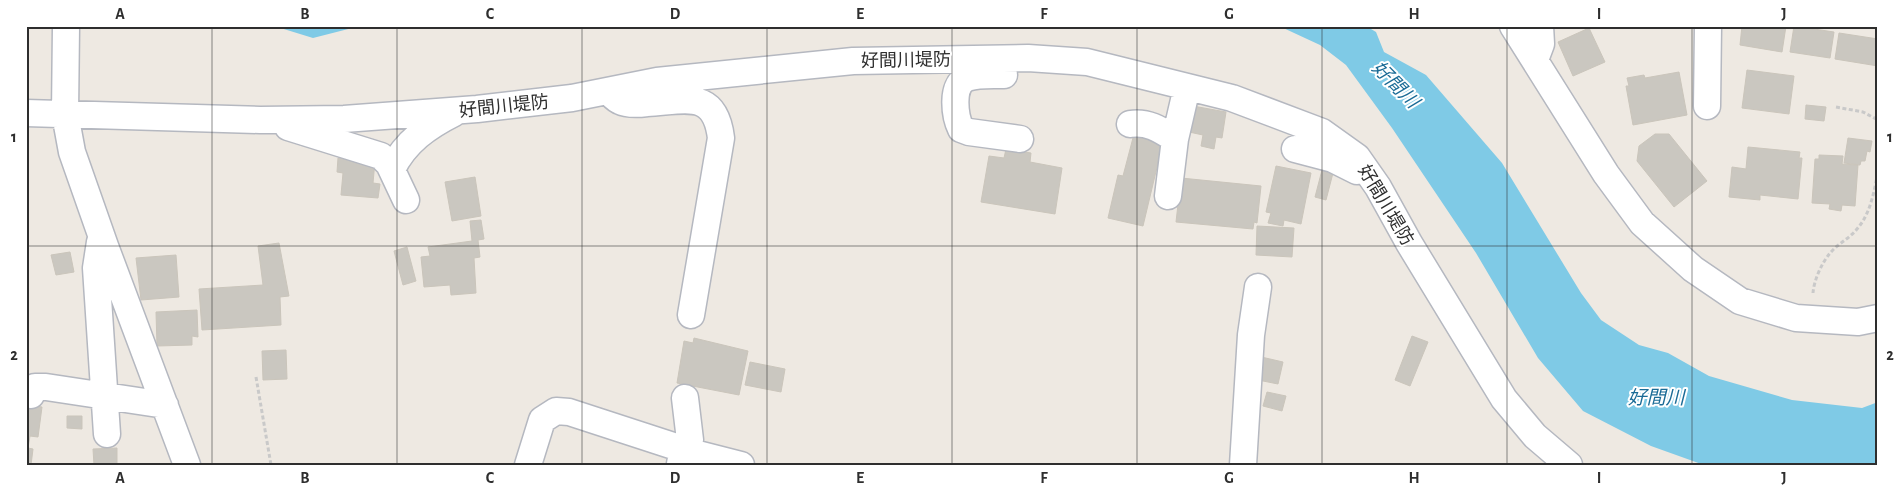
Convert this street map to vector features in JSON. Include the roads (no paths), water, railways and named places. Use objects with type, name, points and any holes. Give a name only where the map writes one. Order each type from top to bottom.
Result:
[{"type":"street","points":[[66,26],[64,114],[72,152],[164,405],[188,465]]},
{"type":"street","points":[[1513,26],[1606,174],[1642,223],[1693,269],[1740,301],[1796,318],[1858,322],[1878,318]]},
{"type":"street","points":[[1534,60],[1541,44],[1540,26]]},
{"type":"street","points":[[1707,106],[1708,26]]},
{"type":"street","name":"好間川堤防","points":[[26,113],[272,120],[344,119],[459,111],[572,98],[657,81],[853,61],[1028,58],[1087,62],[1232,98],[1322,132],[1357,157],[1374,182],[1504,399],[1535,436],[1569,465]]},
{"type":"street","points":[[1020,139],[961,129],[957,120],[956,91],[967,78],[1054,69],[1066,61]]},
{"type":"street","points":[[1168,196],[1176,139],[1187,87]]},
{"type":"street","points":[[608,91],[619,101],[634,104],[700,101],[714,111],[719,123],[721,138],[691,315]]},
{"type":"street","points":[[392,170],[410,142],[437,121],[459,111]]},
{"type":"street","points":[[26,127],[41,125],[64,114]]},
{"type":"street","points":[[272,120],[300,131],[374,152],[381,156],[392,170],[406,200]]},
{"type":"street","points":[[1130,124],[1142,122],[1162,130],[1176,139]]},
{"type":"street","points":[[1295,149],[1333,159],[1374,182]]},
{"type":"street","points":[[101,234],[96,268],[107,434]]},
{"type":"street","points":[[1243,465],[1250,335],[1258,287]]},
{"type":"street","points":[[30,395],[35,387],[40,387],[105,398],[164,405]]},
{"type":"street","points":[[682,457],[690,440],[685,398]]},
{"type":"street","points":[[528,465],[542,420],[556,411],[568,412],[682,457],[741,465]]},
{"type":"water","points":[[274,26],[360,26],[313,38]]},
{"type":"water","name":"好間川","points":[[1279,26],[1366,26],[1376,32],[1384,52],[1426,75],[1502,163],[1581,293],[1601,320],[1639,345],[1668,353],[1709,376],[1792,400],[1862,408],[1878,402],[1878,465],[1704,465],[1651,446],[1583,411],[1538,358],[1476,253],[1392,128],[1346,65],[1320,45]]}]
